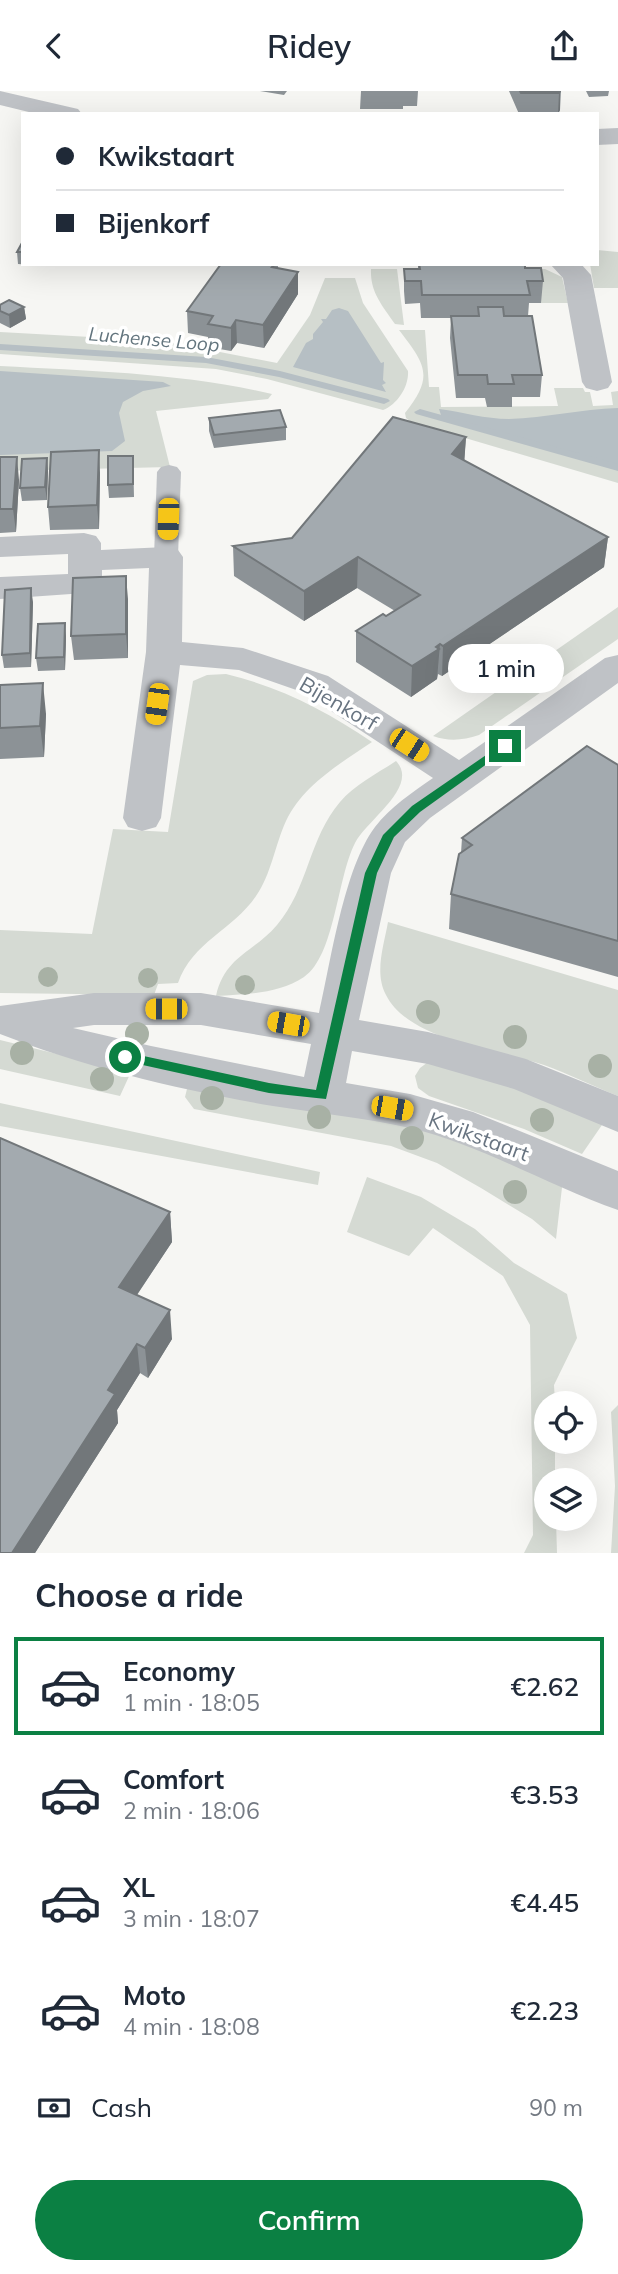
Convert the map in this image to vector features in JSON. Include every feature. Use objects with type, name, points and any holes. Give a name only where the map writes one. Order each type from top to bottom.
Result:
[{"type":"street","points":[[0,97],[61,112]]},
{"type":"street","points":[[599,137],[618,136]]},
{"type":"street","points":[[566,266],[577,275],[597,381]]},
{"type":"street","points":[[0,547],[85,543],[85,583],[0,588]]},
{"type":"street","points":[[85,562],[166,557],[164,652],[142,818]]},
{"type":"street","name":"Bijenkorf","points":[[164,652],[243,659],[315,684],[460,778]]},
{"type":"street","points":[[321,1096],[371,873],[389,835],[416,809],[618,666]]},
{"type":"street","name":"Kwikstaart","points":[[4,1020],[94,1009],[201,1009],[428,1048],[514,1073],[618,1115]]},
{"type":"street","name":"Kwikstaart","points":[[4,1020],[73,1045],[269,1088],[410,1111],[473,1131],[618,1191]]},
{"type":"lane","points":[[166,557],[169,472]]},
{"type":"shaded area","points":[[599,250],[618,252],[618,288],[594,288],[590,266],[599,266]]},
{"type":"shaded area","points":[[371,269],[397,269],[404,325],[395,324],[381,304],[372,285]]},
{"type":"shaded area","points":[[535,269],[545,269],[562,277],[568,303],[541,303]]},
{"type":"shaded area","points":[[325,278],[355,278],[363,303],[408,371],[402,394],[383,410],[267,379],[216,369],[0,354],[0,332],[163,341],[277,363],[310,315]]},
{"type":"shaded area","points":[[339,308],[348,311],[381,363],[384,362],[383,380],[386,383],[382,385],[386,392],[293,367],[306,343],[313,339],[313,334],[323,322],[321,319],[326,319],[332,310]]},
{"type":"shaded area","points":[[399,330],[425,330],[429,387],[439,387],[441,407],[558,406],[554,388],[583,388],[585,392],[590,392],[593,406],[613,405],[611,392],[618,391],[618,483],[411,422],[405,413],[420,389],[423,370],[415,352]]},
{"type":"shaded area","points":[[0,366],[171,377],[272,394],[268,399],[156,411],[170,467],[0,471]]},
{"type":"shaded area","points":[[0,371],[163,382],[171,386],[143,391],[123,402],[119,413],[125,441],[112,451],[0,455]]},
{"type":"shaded area","points":[[618,408],[618,468],[442,418],[439,409],[509,419]]},
{"type":"shaded area","points":[[618,607],[618,639],[479,735],[456,740],[433,736]]},
{"type":"shaded area","points":[[226,674],[302,701],[372,742],[324,776],[302,796],[286,821],[256,896],[247,908],[193,957],[178,983],[158,984],[154,995],[0,993],[0,930],[92,934],[113,829],[168,832],[193,681],[207,675]]},
{"type":"shaded area","points":[[396,761],[402,771],[397,792],[355,843],[329,935],[314,967],[304,977],[284,987],[216,996],[220,983],[233,963],[268,934],[287,911],[296,896],[321,831],[340,802],[359,785]]},
{"type":"shaded area","points":[[388,922],[618,990],[618,1096],[544,1065],[457,1042],[414,1023],[398,1011],[386,995],[381,978],[381,959]]},
{"type":"shaded area","points":[[0,1040],[131,1072],[120,1096],[0,1069]]},
{"type":"shaded area","points":[[428,1062],[474,1073],[604,1122],[582,1154],[524,1129],[429,1096],[418,1088],[415,1076]]},
{"type":"shaded area","points":[[189,1081],[380,1115],[563,1179],[556,1239],[532,1219],[437,1163],[391,1146],[194,1109],[185,1097]]},
{"type":"shaded area","points":[[0,1103],[320,1172],[318,1185],[0,1126]]},
{"type":"shaded area","points":[[367,1177],[421,1197],[475,1229],[514,1263],[567,1294],[577,1338],[554,1385],[554,1391],[534,1391],[534,1454],[555,1454],[555,1468],[534,1468],[534,1531],[556,1531],[557,1553],[524,1553],[533,1535],[530,1325],[503,1276],[433,1228],[409,1256],[347,1232]]},
{"type":"shaded area","points":[[618,1405],[618,1553],[611,1553],[615,1486],[611,1412]]},
{"type":"building","points":[[520,91],[560,91],[521,93]]},
{"type":"building","points":[[220,266],[273,266],[298,272],[263,325],[236,320],[231,328],[208,324],[213,316],[187,311]]},
{"type":"building","points":[[419,266],[525,266],[541,268],[543,281],[527,281],[530,295],[422,295],[421,281],[405,281],[404,269],[420,269]]},
{"type":"building","points":[[9,300],[24,307],[9,315],[0,311],[0,305]]},
{"type":"building","points":[[478,307],[503,307],[504,316],[532,316],[542,375],[512,375],[514,384],[488,384],[487,375],[458,375],[451,316],[479,316]]},
{"type":"building","points":[[280,410],[286,427],[214,435],[209,418]]},
{"type":"building","points":[[393,417],[466,437],[452,454],[608,537],[443,646],[440,644],[436,647],[439,649],[412,666],[356,631],[420,595],[358,557],[304,591],[233,546],[292,538]]},
{"type":"building","points":[[99,450],[97,505],[48,507],[51,452]]},
{"type":"building","points":[[108,456],[133,456],[133,484],[108,485]]},
{"type":"building","points":[[0,457],[17,457],[13,509],[0,509]]},
{"type":"building","points":[[47,458],[45,487],[20,488],[22,459]]},
{"type":"building","points":[[126,576],[126,634],[71,636],[73,578]]},
{"type":"building","points":[[31,588],[30,653],[2,655],[5,590]]},
{"type":"building","points":[[65,623],[64,657],[36,658],[38,624]]},
{"type":"building","points":[[43,683],[40,726],[0,728],[0,685]]},
{"type":"building","points":[[587,746],[618,765],[618,941],[451,894],[459,854],[472,845],[462,838]]},
{"type":"building","points":[[0,1138],[170,1212],[119,1287],[170,1310],[145,1348],[137,1344],[108,1390],[115,1394],[12,1553],[0,1553]]},
{"type":"waterway","name":"Luchense Loop","points":[[0,347],[206,360],[280,374],[384,401]]},
{"type":"waterway","name":"Luchense Loop","points":[[420,412],[618,468]]},
{"type":"route","points":[[125,1057],[269,1088],[321,1096],[371,873],[389,835],[416,809],[505,746]]}]
